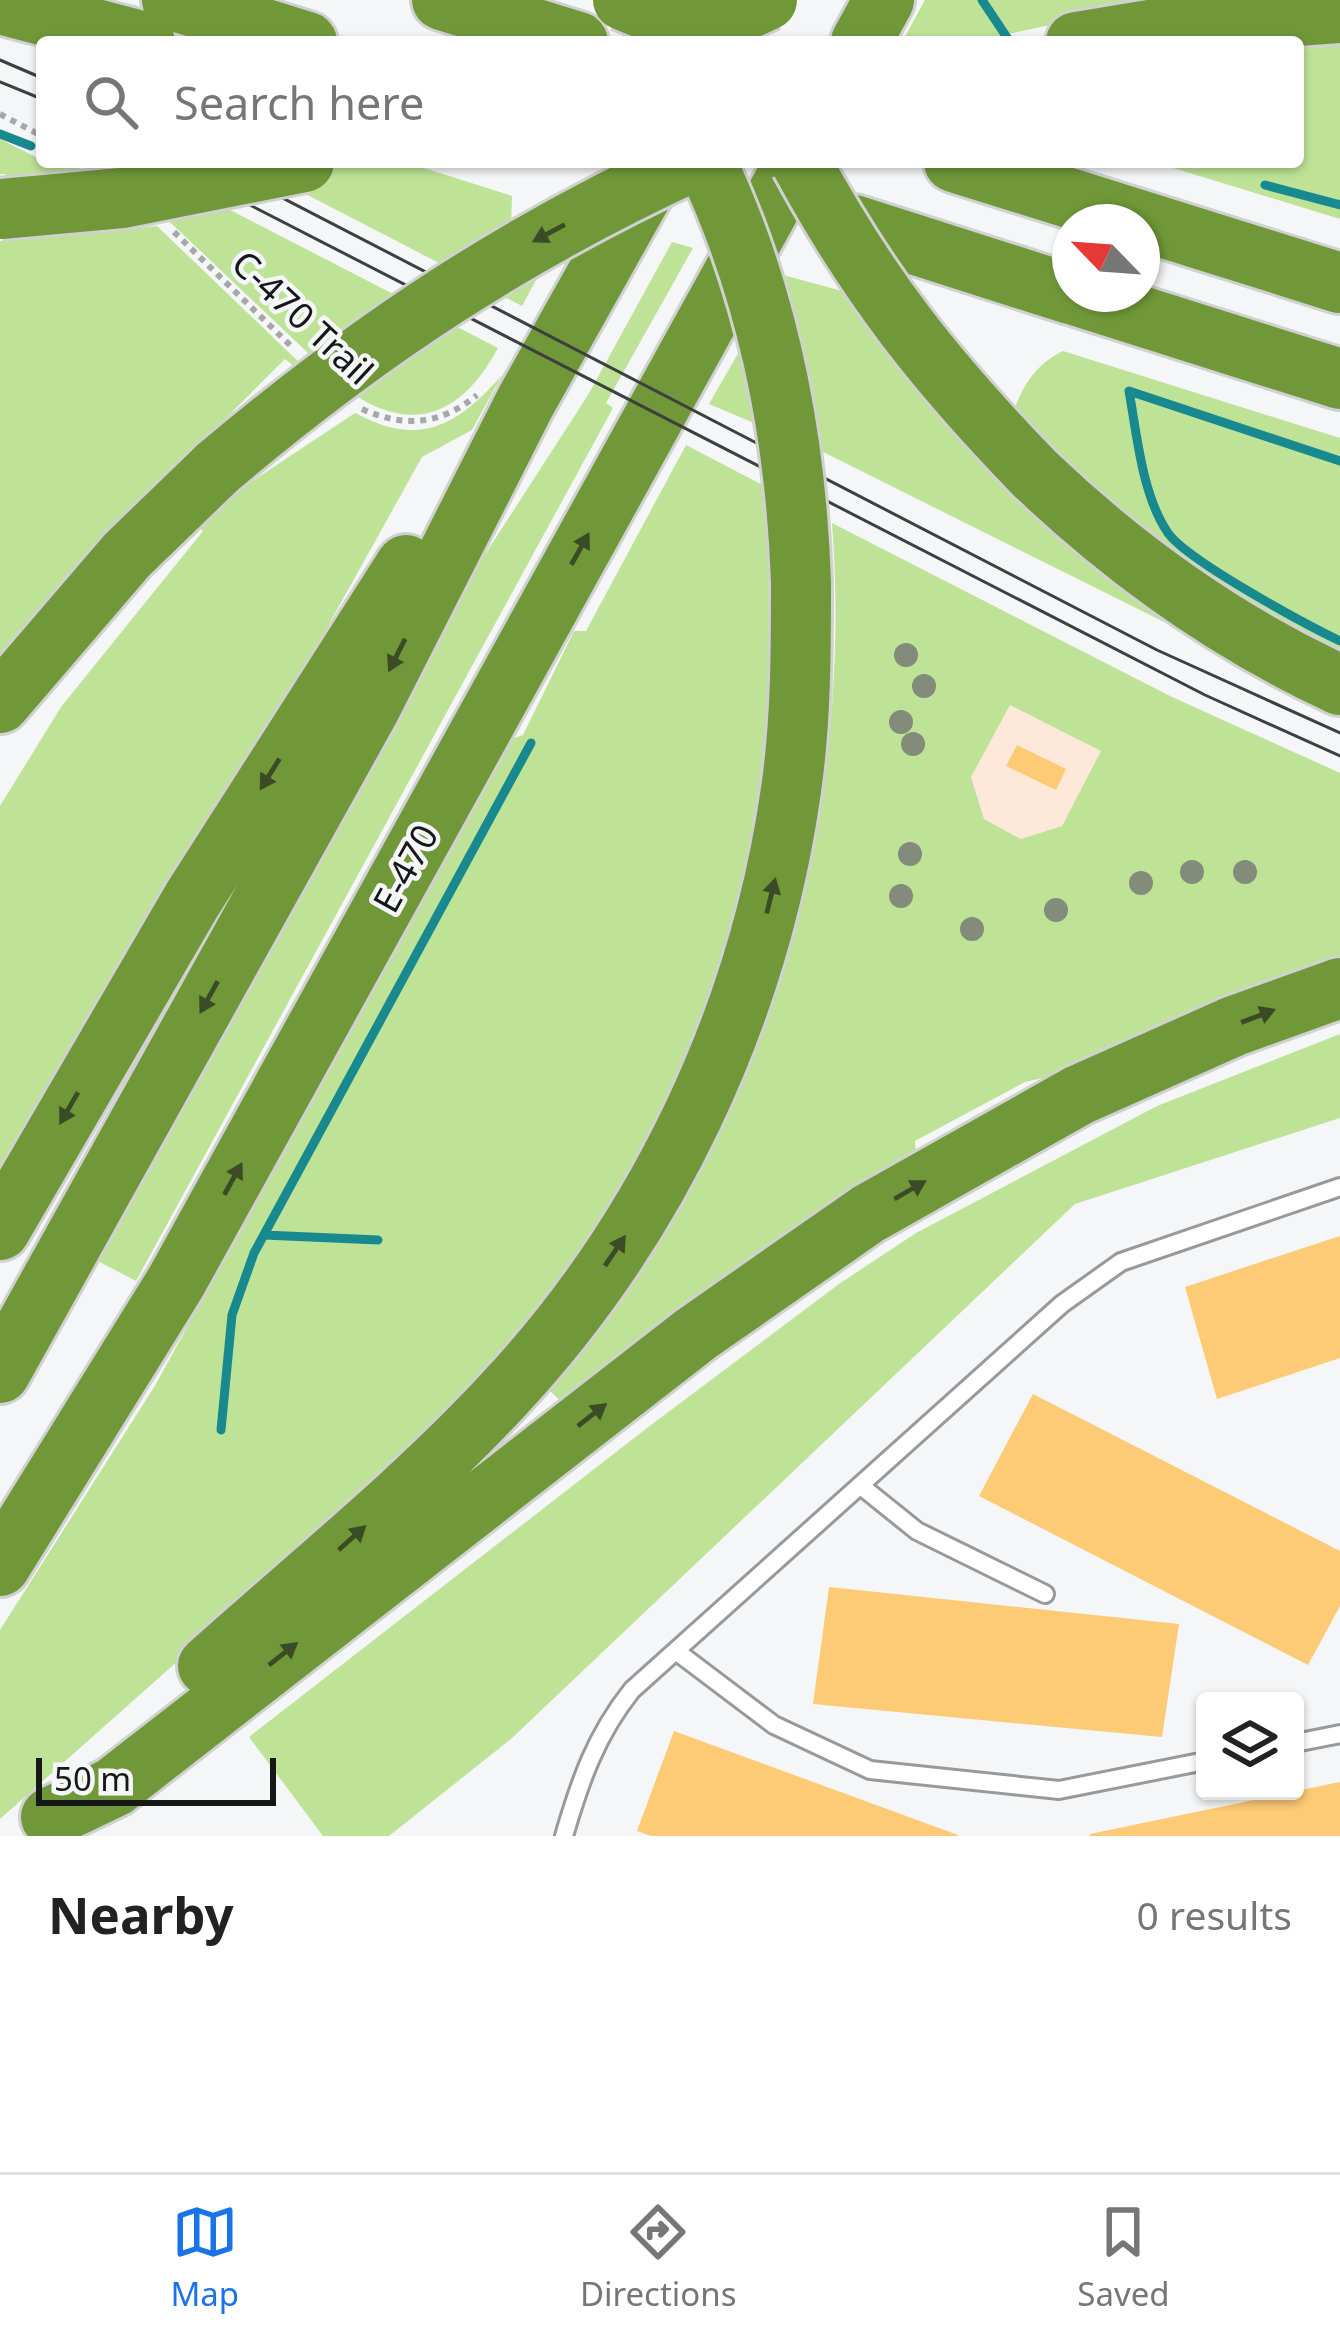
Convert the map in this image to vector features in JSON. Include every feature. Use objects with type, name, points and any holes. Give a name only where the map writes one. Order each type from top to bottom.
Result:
[{"type":"highway","points":[[172,0],[288,36]]},
{"type":"highway","points":[[442,0],[559,36]]},
{"type":"highway","points":[[620,0],[641,36]]},
{"type":"highway","points":[[620,0],[710,36]]},
{"type":"highway","points":[[732,0],[746,36]]},
{"type":"highway","points":[[728,36],[749,0]]},
{"type":"highway","points":[[691,36],[767,0]]},
{"type":"highway","points":[[864,36],[884,0]]},
{"type":"highway","points":[[0,4],[123,36]]},
{"type":"highway","points":[[1118,36],[1238,19],[1340,13]]},
{"type":"highway","points":[[0,209],[122,198],[274,168]]},
{"type":"highway","points":[[0,1230],[290,742],[464,478],[506,392],[657,168]]},
{"type":"highway","points":[[679,168],[1052,288]]},
{"type":"highway","points":[[0,704],[99,585],[217,468],[337,370],[462,283],[585,213],[679,168]]},
{"type":"highway","points":[[41,1827],[101,1760],[500,1399],[589,1290],[643,1208],[696,1109],[725,1042],[775,879],[798,725],[801,582],[793,474],[774,360],[745,259],[708,168]]},
{"type":"highway","name":"E-470","points":[[0,1566],[176,1282],[795,168]]},
{"type":"highway","points":[[802,168],[902,326],[1035,474],[1078,514],[1180,592],[1340,685]]},
{"type":"highway","points":[[973,168],[1088,204]]},
{"type":"highway","points":[[1056,168],[1103,204]]},
{"type":"highway","points":[[1160,227],[1340,284]]},
{"type":"highway","points":[[1128,312],[1340,379]]},
{"type":"highway","points":[[0,1373],[370,708],[506,392]]},
{"type":"highway","points":[[0,744],[99,585]]},
{"type":"highway","points":[[41,1827],[114,1787],[696,1334],[868,1214],[1079,1095],[1234,1026],[1340,988]]},
{"type":"lane","points":[[564,1836],[583,1771],[606,1723],[632,1690],[1096,1276],[1121,1262],[1340,1187]]},
{"type":"lane","points":[[861,1486],[916,1531],[1045,1594]]},
{"type":"lane","points":[[676,1651],[774,1725],[869,1770],[1059,1790],[1196,1763]]},
{"type":"lane","points":[[1304,1741],[1340,1734]]},
{"type":"path","points":[[0,114],[36,133]]},
{"type":"path","name":"C-470 Trail","points":[[171,229],[302,356]]},
{"type":"path","name":"C-470 Trail","points":[[352,403],[389,419],[429,422],[506,392]]},
{"type":"shaded area","points":[[1010,704],[1101,751],[1062,826],[1021,839],[984,819],[971,777]]},
{"type":"green space","points":[[925,0],[1195,0],[999,36],[905,36]]},
{"type":"green space","points":[[1340,32],[1340,219],[1174,168],[1304,168],[1304,41]]},
{"type":"green space","points":[[0,139],[36,157],[36,168],[79,168],[90,176],[8,183],[5,174],[0,174]]},
{"type":"green space","points":[[101,168],[149,168],[498,348],[468,389],[433,412],[414,415],[370,404],[346,389],[172,224]]},
{"type":"green space","points":[[256,168],[424,168],[512,196],[511,228],[549,256],[522,306]]},
{"type":"green space","points":[[157,226],[305,368],[300,371],[285,359],[183,461],[0,668],[0,241]]},
{"type":"green space","points":[[672,242],[693,248],[606,403],[613,408],[136,1281],[92,1258],[466,584],[588,395]]},
{"type":"green space","points":[[783,275],[853,294],[1169,611],[1164,622],[825,453],[709,404]]},
{"type":"green space","points":[[1063,351],[1340,438],[1340,667],[1176,571],[1038,438],[1015,407],[1033,374]]},
{"type":"green space","points":[[502,375],[472,430],[422,457],[265,739],[0,1179],[0,806],[61,707],[203,531],[194,520],[355,413],[399,429],[436,426],[469,407]]},
{"type":"green space","points":[[686,445],[770,489],[774,726],[729,960],[633,1177],[499,1365],[0,1819],[0,1630],[156,1384],[508,740],[523,735],[574,631],[586,631]]},
{"type":"green space","points":[[832,523],[1170,696],[1340,773],[1340,968],[1254,987],[1047,1077],[1025,1082],[915,1141],[917,1163],[570,1410],[549,1390],[622,1298],[684,1199],[736,1095],[777,985],[808,872],[827,756],[835,640]],"holes":[[[1010,705],[1101,751],[1062,826],[1021,839],[984,819],[971,777]]]},
{"type":"green space","points":[[1340,1034],[1340,1118],[1075,1204],[511,1739],[389,1836],[323,1836],[249,1737],[647,1428],[839,1284],[916,1233],[1157,1106]]},
{"type":"building","points":[[1017,745],[1066,769],[1056,790],[1006,766]]},
{"type":"building","points":[[1340,1236],[1340,1358],[1217,1399],[1185,1287]]},
{"type":"building","points":[[1033,1394],[1340,1551],[1340,1606],[1308,1665],[979,1496]]},
{"type":"building","points":[[829,1587],[1179,1624],[1162,1737],[813,1704]]},
{"type":"building","points":[[674,1731],[958,1836],[651,1836],[637,1831]]},
{"type":"building","points":[[1340,1782],[1340,1836],[1090,1836],[1253,1800],[1304,1800],[1304,1789]]},
{"type":"waterway","points":[[982,0],[1006,36]]},
{"type":"waterway","points":[[0,134],[31,146]]},
{"type":"waterway","points":[[1265,185],[1340,205]]},
{"type":"waterway","points":[[1340,461],[1129,391],[1146,483],[1168,533],[1222,575],[1340,641]]},
{"type":"waterway","points":[[221,1430],[232,1315],[254,1253],[531,743]]},
{"type":"waterway","points":[[264,1235],[378,1240]]},
{"type":"tram line","points":[[0,60],[36,75]]},
{"type":"tram line","points":[[0,82],[36,97]]},
{"type":"tram line","points":[[178,168],[1205,695],[1340,756]]},
{"type":"tram line","points":[[225,168],[1157,650],[1340,733]]}]
